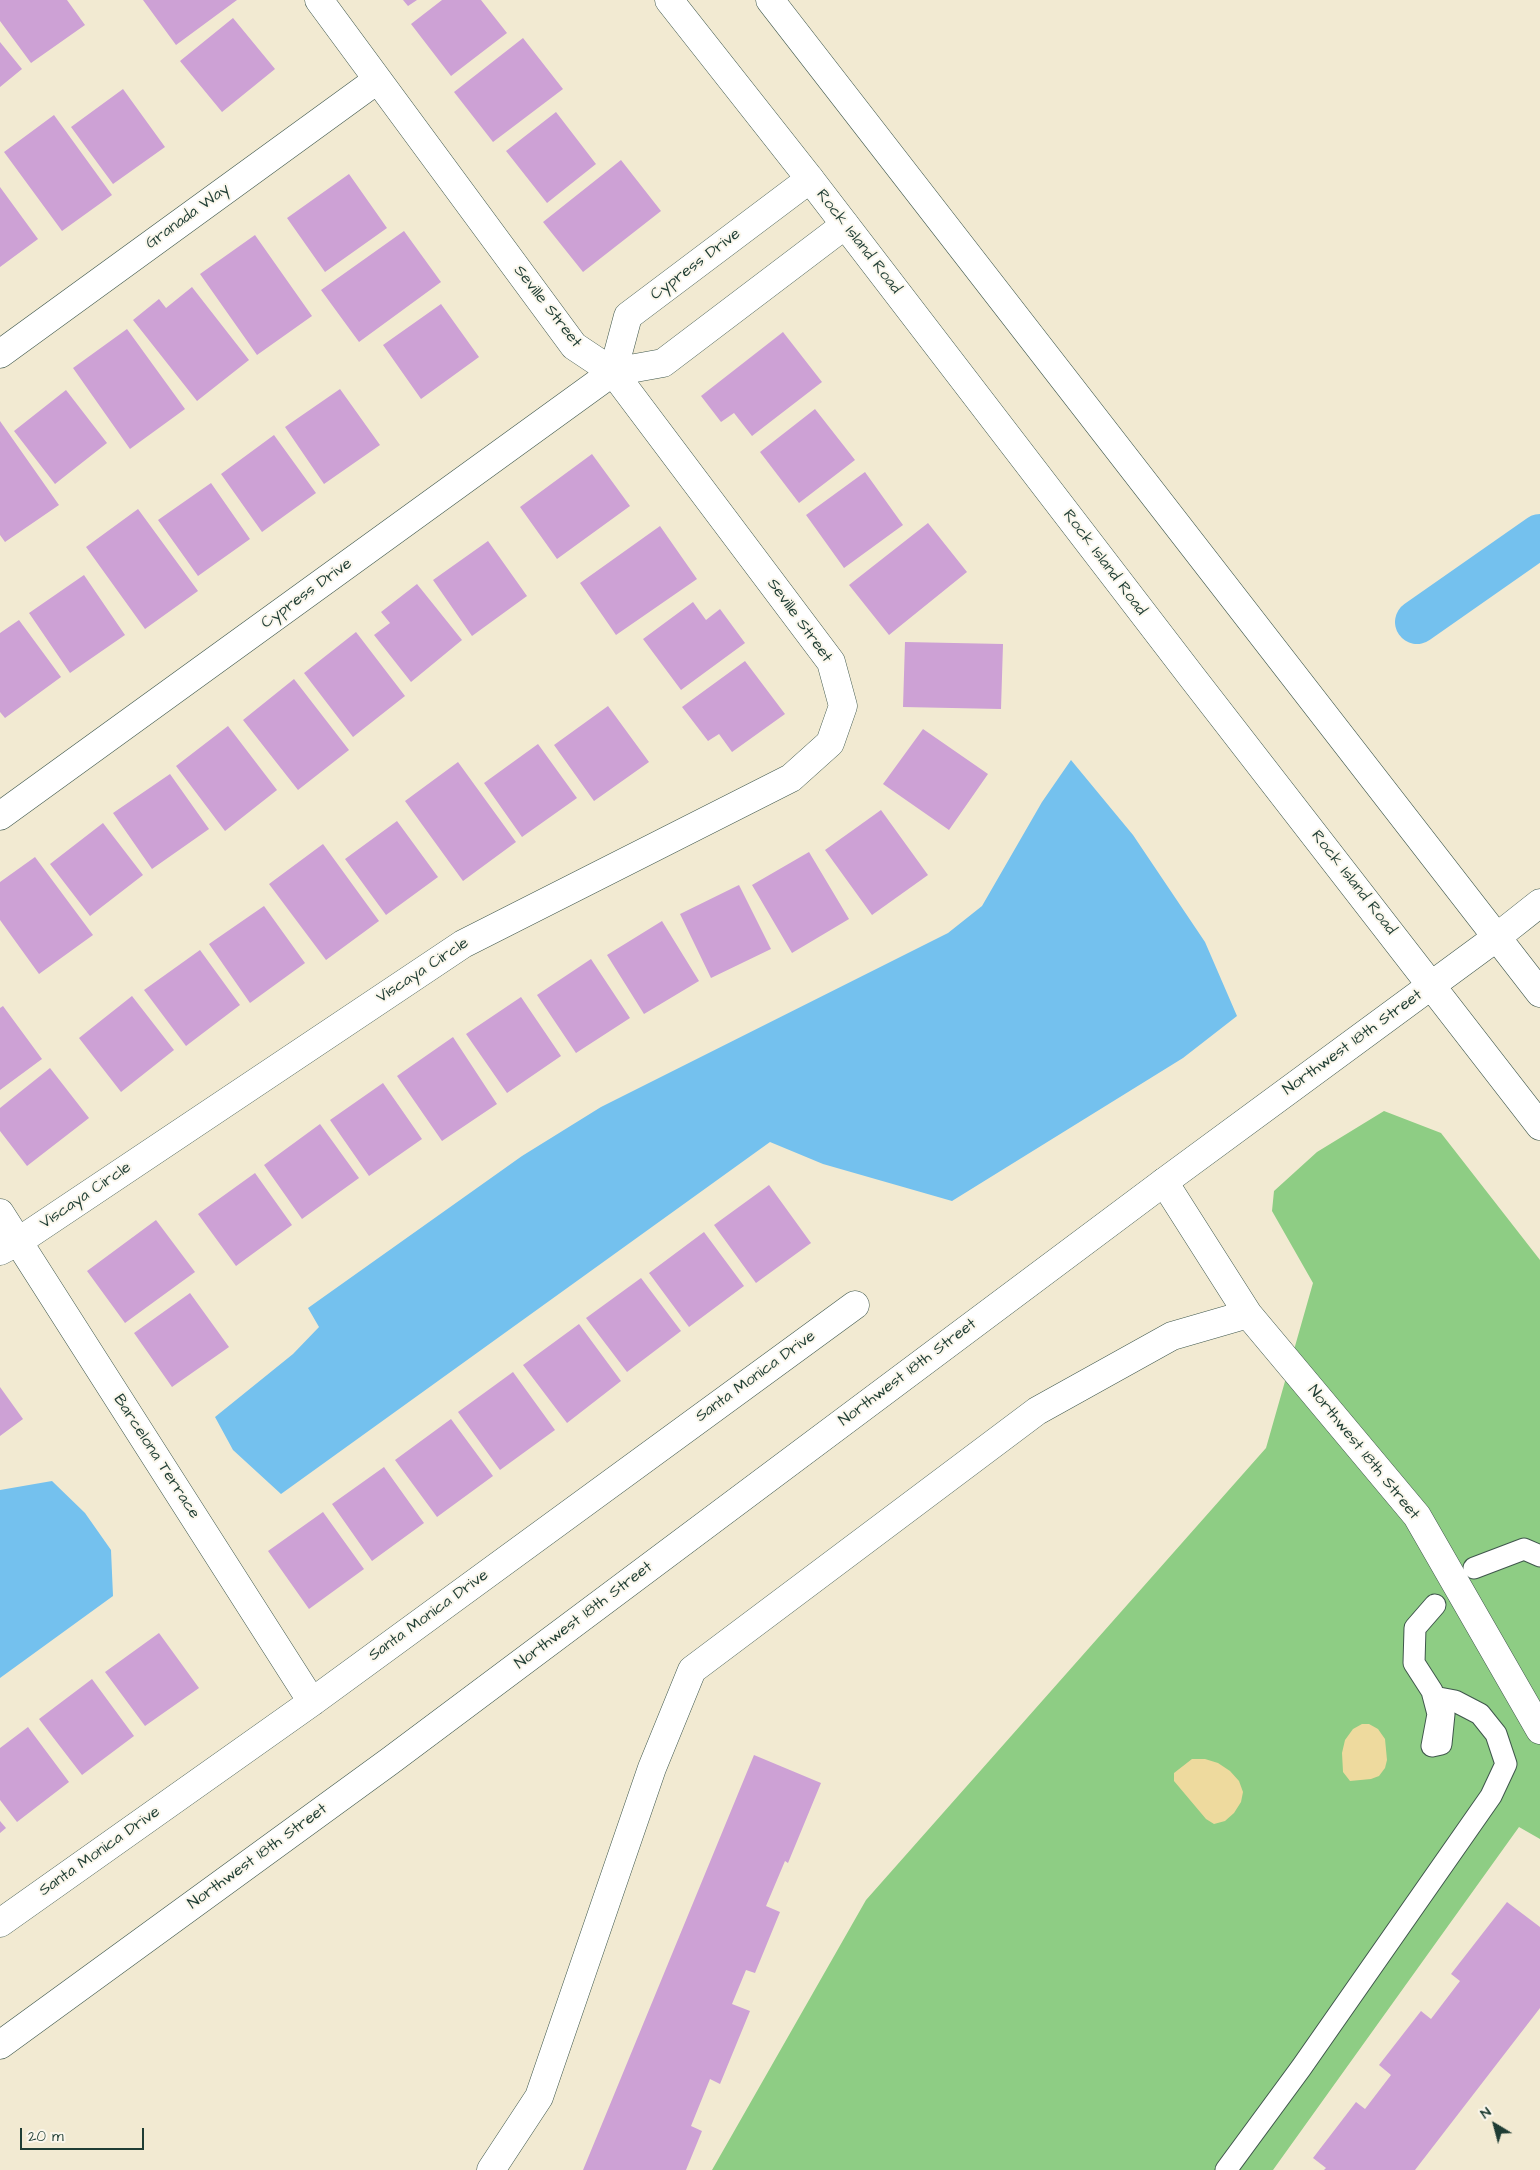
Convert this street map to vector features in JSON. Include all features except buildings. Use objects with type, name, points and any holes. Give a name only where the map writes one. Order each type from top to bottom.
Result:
[{"type":"street","name":"Seville Street","points":[[319,0],[574,346],[613,372],[831,662],[843,706]]},
{"type":"street","name":"Rock Island Road","points":[[669,0],[810,179],[1540,1126]]},
{"type":"street","points":[[770,0],[1540,993]]},
{"type":"street","name":"Granada Way","points":[[0,354],[377,80]]},
{"type":"street","name":"Cypress Drive","points":[[613,372],[628,316],[810,179]]},
{"type":"street","name":"Cypress Drive","points":[[0,816],[613,372],[663,363],[845,225]]},
{"type":"street","name":"Viscaya Circle","points":[[10,1246],[463,944],[791,778],[830,743],[843,706]]},
{"type":"street","name":"Northwest 18th Street","points":[[0,2045],[390,1761],[1164,1182],[1497,937],[1540,903]]},
{"type":"street","name":"Northwest 18th Street","points":[[1164,1182],[1248,1314],[1417,1516],[1540,1730]]},
{"type":"street","name":"Barcelona Terrace","points":[[0,1212],[10,1246],[312,1702]]},
{"type":"street","name":"Santa Monica Drive","points":[[0,1923],[312,1702],[855,1305]]},
{"type":"street","points":[[491,2170],[539,2097],[652,1768],[692,1670],[1037,1412],[1172,1336],[1248,1314]]},
{"type":"lane","points":[[1474,1568],[1524,1549],[1540,1556]]},
{"type":"lane","points":[[1226,2170],[1301,2068],[1486,1804],[1506,1764],[1496,1734],[1480,1714],[1455,1701],[1438,1698],[1444,1714],[1441,1744],[1432,1746],[1438,1714],[1432,1691],[1414,1663],[1415,1628],[1435,1605]]},
{"type":"green space","points":[[1384,1111],[1441,1133],[1540,1260],[1540,1839],[1519,1827],[1273,2170],[712,2170],[866,1900],[1266,1448],[1313,1283],[1272,1211],[1274,1191],[1317,1152]]},
{"type":"sand","points":[[1362,1724],[1369,1724],[1378,1729],[1385,1739],[1387,1760],[1385,1768],[1379,1776],[1371,1779],[1350,1781],[1343,1772],[1342,1753],[1345,1740],[1353,1729]]},
{"type":"sand","points":[[1192,1759],[1205,1759],[1218,1763],[1230,1771],[1239,1781],[1243,1792],[1241,1802],[1234,1813],[1225,1821],[1214,1824],[1206,1819],[1174,1781],[1174,1773]]},
{"type":"water","points":[[1071,760],[1133,835],[1205,942],[1237,1016],[1183,1058],[952,1201],[823,1164],[770,1142],[281,1494],[233,1450],[215,1417],[293,1354],[319,1327],[308,1308],[522,1156],[601,1107],[948,933],[982,906],[1042,802]]},
{"type":"water","points":[[52,1481],[85,1513],[111,1550],[113,1596],[0,1678],[0,1490]]},
{"type":"waterway","points":[[1417,622],[1540,536]]}]
